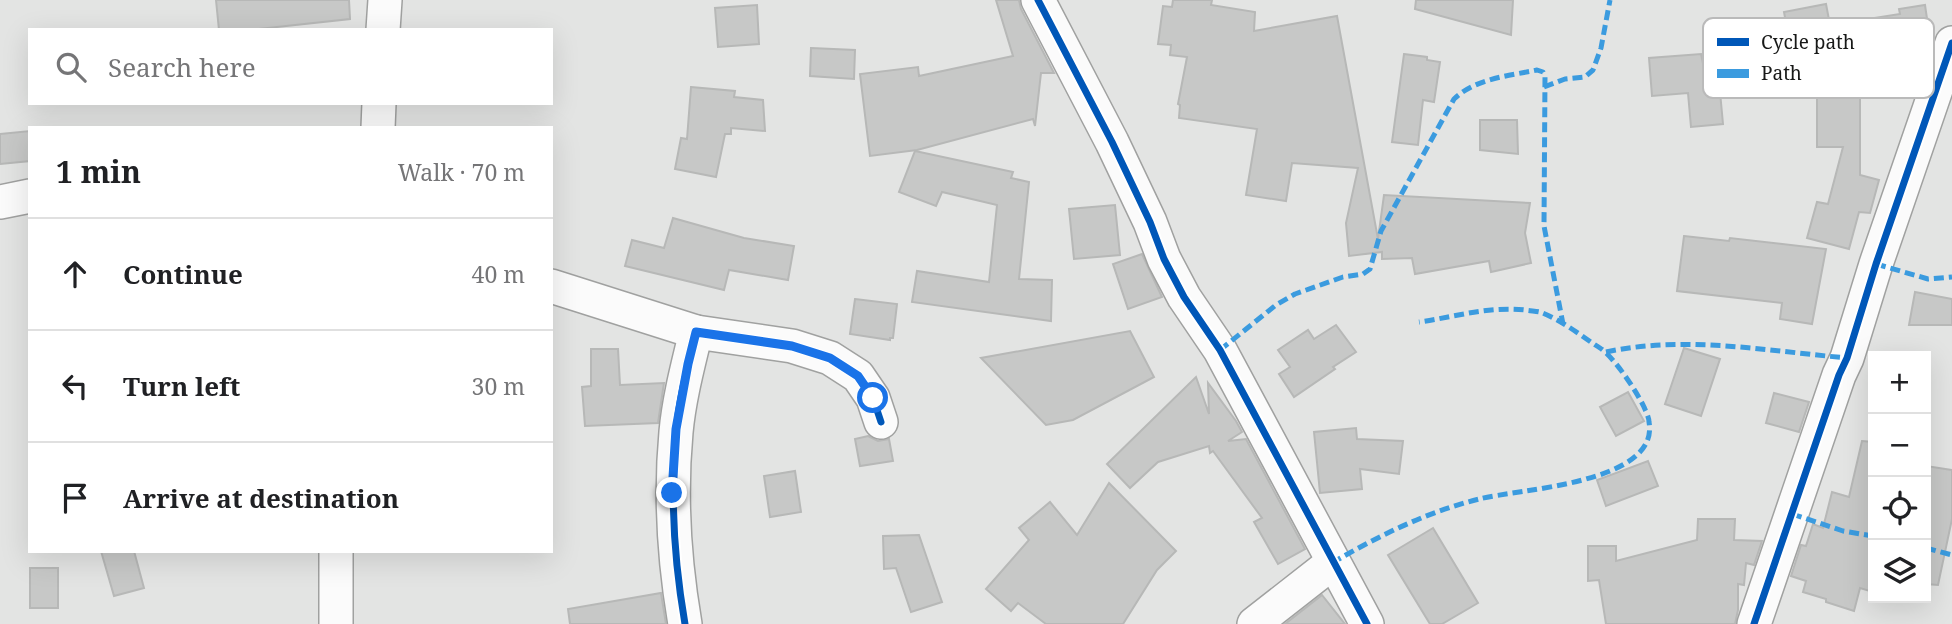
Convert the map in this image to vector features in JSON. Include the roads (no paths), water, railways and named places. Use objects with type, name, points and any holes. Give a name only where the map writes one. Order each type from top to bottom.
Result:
[{"type":"street","points":[[383,28],[385,0]]},
{"type":"street","points":[[1038,0],[1112,142],[1184,297],[1220,350],[1367,624]]},
{"type":"street","points":[[1934,95],[1952,43]]},
{"type":"street","points":[[1754,624],[1847,358],[1933,98]]},
{"type":"street","points":[[378,126],[379,105]]},
{"type":"street","points":[[0,202],[28,196]]},
{"type":"street","points":[[553,287],[696,332],[792,346],[830,358],[858,376],[873,398],[881,422]]},
{"type":"street","points":[[685,624],[678,586],[672,493],[676,429],[696,332]]},
{"type":"street","points":[[336,553],[336,624]]},
{"type":"street","points":[[1254,624],[1332,563]]}]
